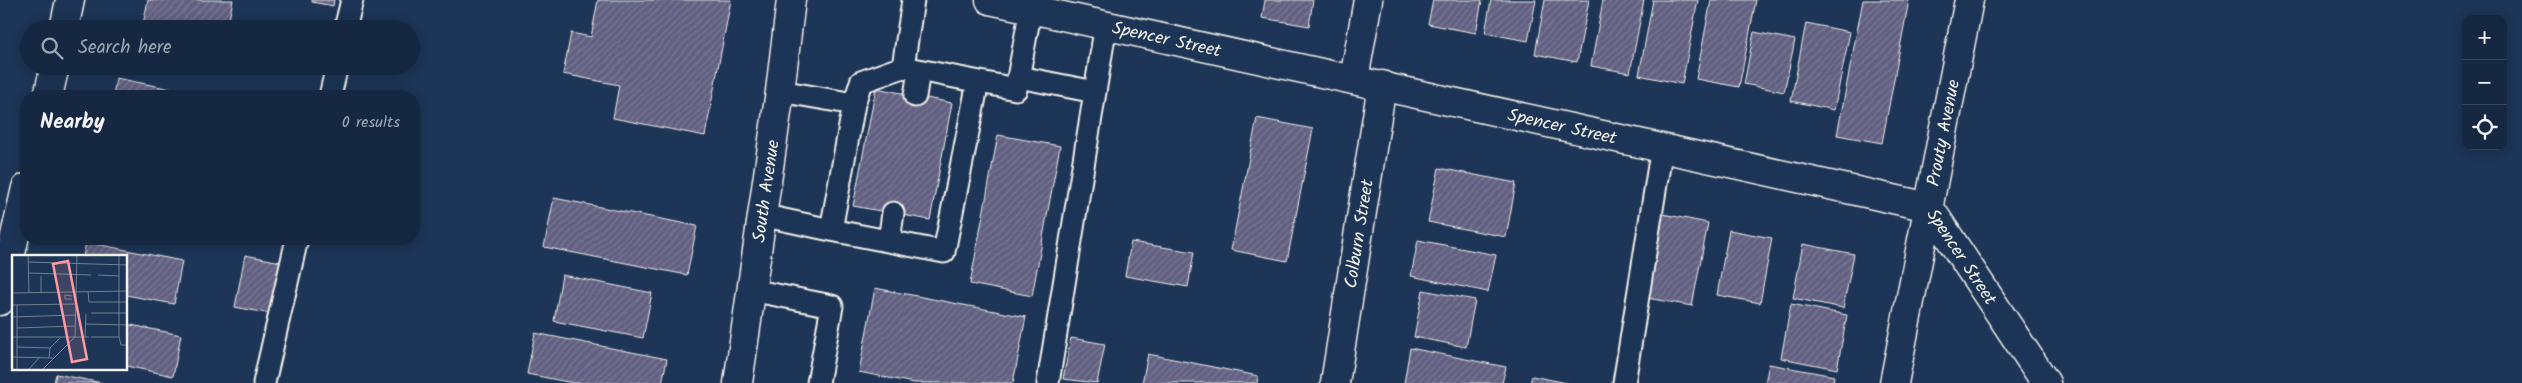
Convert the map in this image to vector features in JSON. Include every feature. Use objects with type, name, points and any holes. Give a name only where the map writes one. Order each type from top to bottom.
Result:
[{"type":"street","points":[[66,20],[70,0]]},
{"type":"street","name":"South Avenue","points":[[738,383],[791,0]]},
{"type":"street","name":"Spencer Street","points":[[990,0],[1929,206],[2046,383]]},
{"type":"street","points":[[1354,79],[1368,0]]},
{"type":"street","name":"Prouty Avenue","points":[[1894,383],[1969,0]]},
{"type":"street","points":[[49,90],[53,75]]},
{"type":"street","name":"Colburn Street","points":[[1335,383],[1382,85]]},
{"type":"street","points":[[0,301],[20,214]]},
{"type":"lane","points":[[347,20],[352,0]]},
{"type":"lane","points":[[913,0],[911,69],[915,96]]},
{"type":"lane","points":[[831,230],[854,104],[861,82],[911,69],[1016,90],[1031,8]]},
{"type":"lane","points":[[1048,383],[1106,24]]},
{"type":"lane","points":[[331,90],[334,75]]},
{"type":"lane","points":[[1019,77],[1095,92]]},
{"type":"lane","points":[[761,215],[944,252],[978,82]]},
{"type":"lane","points":[[780,90],[854,104]]},
{"type":"lane","points":[[1624,383],[1662,147]]},
{"type":"lane","points":[[889,241],[894,213]]},
{"type":"lane","points":[[264,383],[296,245]]},
{"type":"lane","points":[[751,290],[832,306],[818,383]]},
{"type":"building","points":[[148,0],[233,0],[229,20],[144,20]]},
{"type":"building","points":[[312,0],[334,0],[333,6],[312,2]]},
{"type":"building","points":[[598,0],[731,0],[705,136],[613,118],[619,85],[563,74],[571,33],[591,37]]},
{"type":"building","points":[[1265,0],[1313,0],[1309,26],[1262,18]]},
{"type":"building","points":[[1433,0],[1482,0],[1476,33],[1428,24]]},
{"type":"building","points":[[1491,0],[1536,0],[1528,41],[1485,33]]},
{"type":"building","points":[[1545,0],[1589,0],[1577,62],[1535,54]]},
{"type":"building","points":[[1603,0],[1644,0],[1630,73],[1591,66]]},
{"type":"building","points":[[1653,0],[1698,0],[1682,84],[1639,75]]},
{"type":"building","points":[[1711,0],[1756,0],[1739,87],[1696,79]]},
{"type":"building","points":[[1863,0],[1909,0],[1882,143],[1837,135]]},
{"type":"building","points":[[1806,23],[1850,32],[1834,110],[1791,101]]},
{"type":"building","points":[[1754,32],[1795,40],[1784,92],[1744,84]]},
{"type":"building","points":[[116,78],[176,90],[114,90]]},
{"type":"building","points":[[876,88],[952,103],[930,220],[853,206]]},
{"type":"building","points":[[1257,118],[1313,129],[1287,261],[1231,250]]},
{"type":"building","points":[[998,135],[1060,146],[1032,296],[970,284]]},
{"type":"building","points":[[1439,168],[1516,183],[1506,237],[1428,222]]},
{"type":"building","points":[[554,198],[697,226],[687,275],[544,247]]},
{"type":"building","points":[[1663,214],[1708,223],[1692,306],[1647,298]]},
{"type":"building","points":[[1729,230],[1772,238],[1760,303],[1717,295]]},
{"type":"building","points":[[1418,240],[1496,255],[1488,292],[1411,276]]},
{"type":"building","points":[[1131,242],[1194,252],[1188,287],[1125,276]]},
{"type":"building","points":[[1803,244],[1854,254],[1843,308],[1793,298]]},
{"type":"building","points":[[85,245],[101,245],[182,261],[174,304],[128,295],[128,255],[83,255]]},
{"type":"building","points":[[245,255],[281,262],[271,314],[235,307]]},
{"type":"building","points":[[562,275],[652,293],[643,338],[554,321]]},
{"type":"building","points":[[875,288],[1026,317],[1013,383],[914,383],[859,372]]},
{"type":"building","points":[[1423,290],[1475,300],[1466,347],[1414,337]]},
{"type":"building","points":[[1791,304],[1847,315],[1837,369],[1781,358]]},
{"type":"building","points":[[128,324],[181,335],[173,376],[128,366]]},
{"type":"building","points":[[535,333],[667,359],[662,383],[573,383],[527,374]]},
{"type":"building","points":[[1071,338],[1105,344],[1097,383],[1063,379]]},
{"type":"building","points":[[1410,348],[1506,367],[1502,383],[1404,383]]},
{"type":"building","points":[[1148,354],[1258,376],[1257,383],[1142,383]]},
{"type":"building","points":[[1769,364],[1834,376],[1833,383],[1765,383]]},
{"type":"building","points":[[56,374],[102,383],[54,383]]},
{"type":"building","points":[[1532,376],[1567,383],[1530,383]]}]
